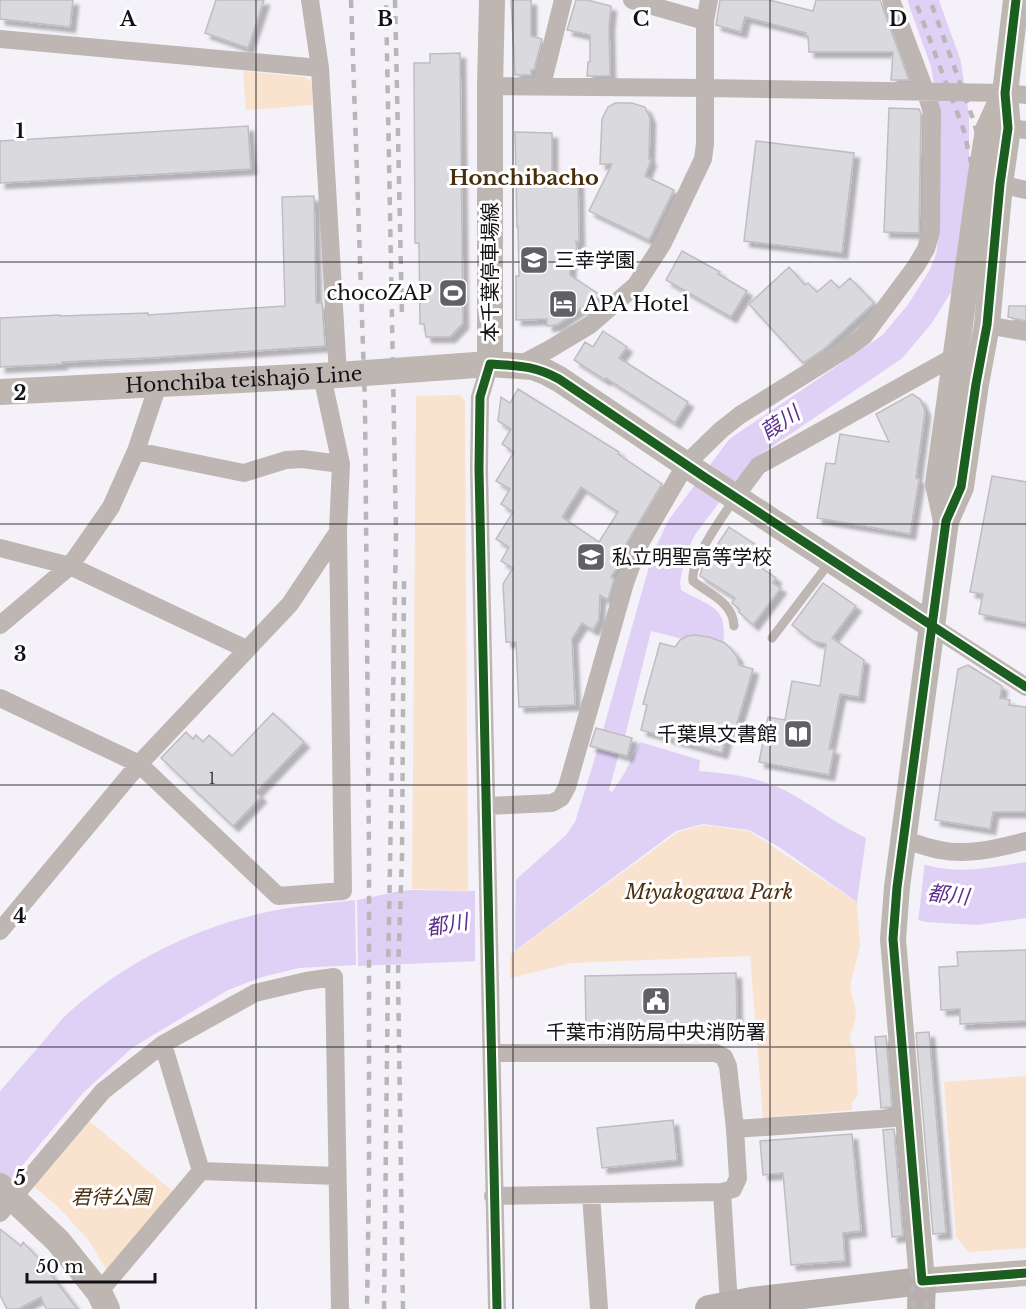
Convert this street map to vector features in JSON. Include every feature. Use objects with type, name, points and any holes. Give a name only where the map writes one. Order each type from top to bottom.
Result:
[{"type":"main road","points":[[736,1306],[922,1281],[921,1309]]},
{"type":"street","points":[[0,698],[139,764],[278,896],[343,891],[338,531],[341,464],[330,376],[320,68],[310,0]]},
{"type":"street","name":"本千葉停車場線","points":[[490,364],[492,0]]},
{"type":"street","points":[[542,85],[563,0]]},
{"type":"street","points":[[632,0],[705,21]]},
{"type":"street","points":[[518,366],[590,325],[636,285],[663,243],[703,159],[706,88],[705,21],[709,0]]},
{"type":"street","points":[[486,806],[552,803],[561,798],[567,787],[625,583],[639,545],[721,430],[740,415],[864,336],[926,249],[932,231],[932,93],[891,0]]},
{"type":"street","points":[[1016,0],[1017,129],[1000,184],[987,325],[961,487],[946,521],[903,839],[893,939],[922,1281],[1026,1273]]},
{"type":"street","points":[[0,39],[320,68]]},
{"type":"street","points":[[490,86],[1015,94]]},
{"type":"street","points":[[946,521],[938,484],[988,130],[1015,94]]},
{"type":"street","points":[[1000,184],[1026,190]]},
{"type":"street","points":[[987,325],[1026,332]]},
{"type":"street","points":[[730,493],[758,466],[957,355]]},
{"type":"street","points":[[490,364],[480,397],[479,469],[497,1309]]},
{"type":"street","name":"Honchiba teishajō Line","points":[[0,392],[330,376],[490,364],[532,367],[560,379],[932,626]]},
{"type":"street","points":[[0,625],[70,566],[111,507],[136,451],[158,385]]},
{"type":"street","points":[[136,451],[244,473],[294,459],[341,464]]},
{"type":"street","points":[[0,932],[139,764],[290,604],[338,531]]},
{"type":"street","points":[[0,548],[70,566],[246,649]]},
{"type":"street","points":[[932,626],[1026,687]]},
{"type":"street","points":[[903,839],[941,850],[964,852],[994,849],[1026,841]]},
{"type":"street","points":[[201,1171],[102,1304],[58,1241],[4,1199],[103,1091],[163,1044],[255,993],[334,977],[340,1309]]},
{"type":"street","points":[[163,1044],[201,1171]]},
{"type":"street","points":[[492,1053],[716,1053],[724,1057],[728,1066],[738,1178],[733,1189],[722,1192],[493,1196]]},
{"type":"street","points":[[735,1129],[908,1117]]},
{"type":"street","points":[[201,1171],[337,1176]]},
{"type":"street","points":[[722,1192],[736,1306]]},
{"type":"street","points":[[591,1195],[599,1309]]},
{"type":"lane","points":[[730,493],[692,574],[693,581],[727,606],[733,618],[734,627]]},
{"type":"lane","points":[[772,638],[831,560]]},
{"type":"green space","points":[[243,71],[305,77],[312,83],[313,105],[246,110]]},
{"type":"green space","points":[[460,395],[465,401],[468,891],[412,889],[416,396]]},
{"type":"green space","name":"Miyakogawa Park","points":[[704,825],[749,831],[857,902],[860,946],[850,986],[856,1013],[850,1042],[855,1048],[858,1094],[852,1104],[852,1110],[763,1118],[750,956],[572,963],[510,978],[510,955],[678,832]]},
{"type":"green space","points":[[1026,1076],[1026,1248],[969,1252],[956,1237],[944,1082]]},
{"type":"green space","name":"君待公園","points":[[87,1119],[175,1193],[107,1271],[89,1241],[59,1208],[33,1186]]},
{"type":"water","points":[[682,510],[699,521],[692,534],[682,571],[681,590],[710,605],[721,616],[724,635],[722,649],[651,631],[625,736],[603,730],[650,563],[664,536]]},
{"type":"water","name":"都川","points":[[640,742],[700,760],[699,771],[738,776],[775,786],[859,834],[926,865],[966,870],[1026,862],[1026,918],[977,925],[925,922],[857,902],[779,847],[749,830],[703,824],[676,831],[512,953],[478,961],[358,966],[357,900],[406,891],[475,891],[511,884],[566,835],[575,822],[598,748],[619,754],[609,790],[612,792]]},
{"type":"water","points":[[355,900],[356,965],[299,968],[262,977],[228,990],[132,1048],[83,1093],[0,1192],[0,1091],[63,1018],[86,998],[137,963],[193,935],[222,924],[282,909]]},
{"type":"pier","points":[[866,838],[925,861],[918,923],[857,902]]},
{"type":"pier","points":[[516,875],[515,952],[475,963],[475,889],[500,885],[510,881]]},
{"type":"building","points":[[0,0],[73,0],[70,27],[0,19]]},
{"type":"building","points":[[216,0],[264,0],[248,48],[205,33]]},
{"type":"building","points":[[511,0],[531,0],[531,36],[542,39],[531,75],[515,75]]},
{"type":"building","points":[[576,0],[587,0],[611,6],[610,76],[587,76],[588,62],[590,62],[590,35],[567,30]]},
{"type":"building","points":[[720,0],[769,0],[813,11],[816,0],[880,0],[909,80],[891,80],[893,52],[809,52],[806,33],[745,17],[741,32],[716,25]]},
{"type":"building","points":[[460,53],[463,323],[450,337],[426,337],[424,324],[420,324],[419,243],[415,243],[414,63],[430,63],[430,54]]},
{"type":"building","points":[[615,103],[632,103],[645,107],[650,118],[649,159],[651,160],[645,176],[674,190],[649,240],[589,211],[612,164],[600,164],[602,119],[608,107]]},
{"type":"building","points":[[889,108],[919,109],[921,114],[919,233],[884,232]]},
{"type":"building","points":[[248,126],[251,169],[0,183],[0,141]]},
{"type":"building","points":[[515,132],[552,133],[552,174],[557,174],[557,179],[578,179],[579,242],[576,241],[577,252],[571,253],[570,275],[600,295],[557,325],[547,326],[547,319],[516,320],[516,276],[519,276]]},
{"type":"building","points":[[756,141],[854,153],[842,253],[744,241]]},
{"type":"building","points":[[314,196],[316,303],[322,303],[325,346],[0,367],[0,318],[148,313],[148,315],[285,306],[282,197]]},
{"type":"building","points":[[682,251],[720,272],[718,274],[747,291],[731,317],[666,280]]},
{"type":"building","points":[[789,267],[805,285],[808,283],[817,292],[831,280],[839,288],[850,278],[874,303],[823,350],[803,363],[749,304]]},
{"type":"building","points":[[1009,306],[1026,306],[1026,321],[1008,317]]},
{"type":"building","points":[[603,331],[627,347],[619,358],[688,402],[675,423],[574,360],[585,342],[593,347]]},
{"type":"building","points":[[518,389],[619,452],[618,454],[662,484],[625,546],[621,561],[611,577],[614,579],[608,600],[600,595],[599,620],[593,630],[582,623],[572,639],[575,705],[519,707],[516,642],[506,642],[503,584],[513,568],[501,561],[509,547],[496,539],[513,512],[501,504],[510,489],[496,481],[514,452],[502,444],[511,429],[498,421],[501,397],[510,403]],"holes":[[[581,487],[618,512],[599,542],[562,517]]]},
{"type":"building","points":[[912,394],[920,399],[925,411],[916,478],[919,479],[910,534],[817,518],[826,463],[835,464],[840,434],[889,442],[876,414]]},
{"type":"building","points":[[992,476],[1026,482],[1026,623],[979,614],[983,594],[970,592]]},
{"type":"building","points":[[729,527],[765,551],[756,564],[776,578],[773,583],[781,588],[753,625],[732,603],[735,598],[700,576],[702,568]]},
{"type":"building","points":[[823,583],[856,606],[832,638],[864,660],[859,697],[840,694],[829,749],[834,749],[829,775],[759,762],[768,717],[785,720],[792,681],[820,686],[826,644],[813,641],[792,625]]},
{"type":"building","points":[[695,635],[725,643],[737,657],[739,665],[753,669],[735,730],[729,728],[722,753],[641,730],[647,705],[643,704],[660,643],[675,647],[680,640]]},
{"type":"building","points":[[968,665],[1002,686],[1000,698],[1010,700],[1009,705],[1026,707],[1026,812],[993,812],[990,829],[935,820],[958,669]]},
{"type":"building","points":[[273,713],[304,742],[256,792],[261,797],[233,826],[161,758],[186,732],[193,739],[196,735],[203,742],[209,735],[232,756]]},
{"type":"building","points":[[596,728],[632,738],[627,756],[590,746]]},
{"type":"building","points":[[1026,950],[1026,1021],[960,1024],[960,1009],[941,1010],[939,967],[958,966],[957,952]]},
{"type":"building","points":[[736,973],[737,1022],[586,1025],[585,976]]},
{"type":"building","points":[[929,1032],[946,1233],[933,1234],[916,1033]]},
{"type":"building","points":[[886,1036],[892,1107],[881,1108],[875,1037]]},
{"type":"building","points":[[673,1120],[677,1160],[602,1168],[597,1128]]},
{"type":"building","points":[[894,1129],[903,1236],[892,1237],[883,1130]]},
{"type":"building","points":[[852,1134],[861,1231],[843,1233],[845,1261],[791,1265],[783,1173],[763,1175],[760,1141]]},
{"type":"building","points":[[0,1229],[21,1246],[23,1242],[41,1261],[77,1309],[46,1309],[41,1297],[18,1309],[7,1309],[0,1295]]},
{"type":"waterway","name":"葭川","points":[[670,552],[682,527],[740,450],[892,347],[919,315],[943,277],[951,257],[954,229],[954,116],[946,64],[923,0]]},
{"type":"railway","points":[[351,0],[365,405],[369,856],[367,1309]]},
{"type":"railway","points":[[384,1309],[396,532],[386,0]]},
{"type":"railway","points":[[395,0],[402,316]]},
{"type":"railway","points":[[914,1309],[888,947],[889,886],[978,218],[974,176],[964,131],[915,0]]},
{"type":"railway","points":[[927,1309],[901,924],[907,856],[990,246],[991,216],[987,170],[973,119],[930,0]]},
{"type":"railway","points":[[403,1309],[398,973],[402,857],[404,580]]},
{"type":"cycle path","points":[[1016,0],[1005,93],[1008,128],[1000,184],[987,325],[961,487],[946,521],[897,887],[893,939],[922,1281],[1026,1273]]},
{"type":"cycle path","points":[[497,1309],[479,469],[480,397],[490,364],[534,369],[559,379],[1026,687]]},
{"type":"place","name":"三幸学園","points":[[534,260]]},
{"type":"place","name":"chocoZAP","points":[[453,293]]},
{"type":"place","name":"APA Hotel","points":[[563,304]]},
{"type":"place","name":"私立明聖高等学校","points":[[591,557]]},
{"type":"place","name":"千葉県文書館","points":[[798,734]]},
{"type":"place","name":"千葉市消防局中央消防署","points":[[656,1001]]},
{"type":"district","name":"Honchibacho","points":[[524,178]]}]
